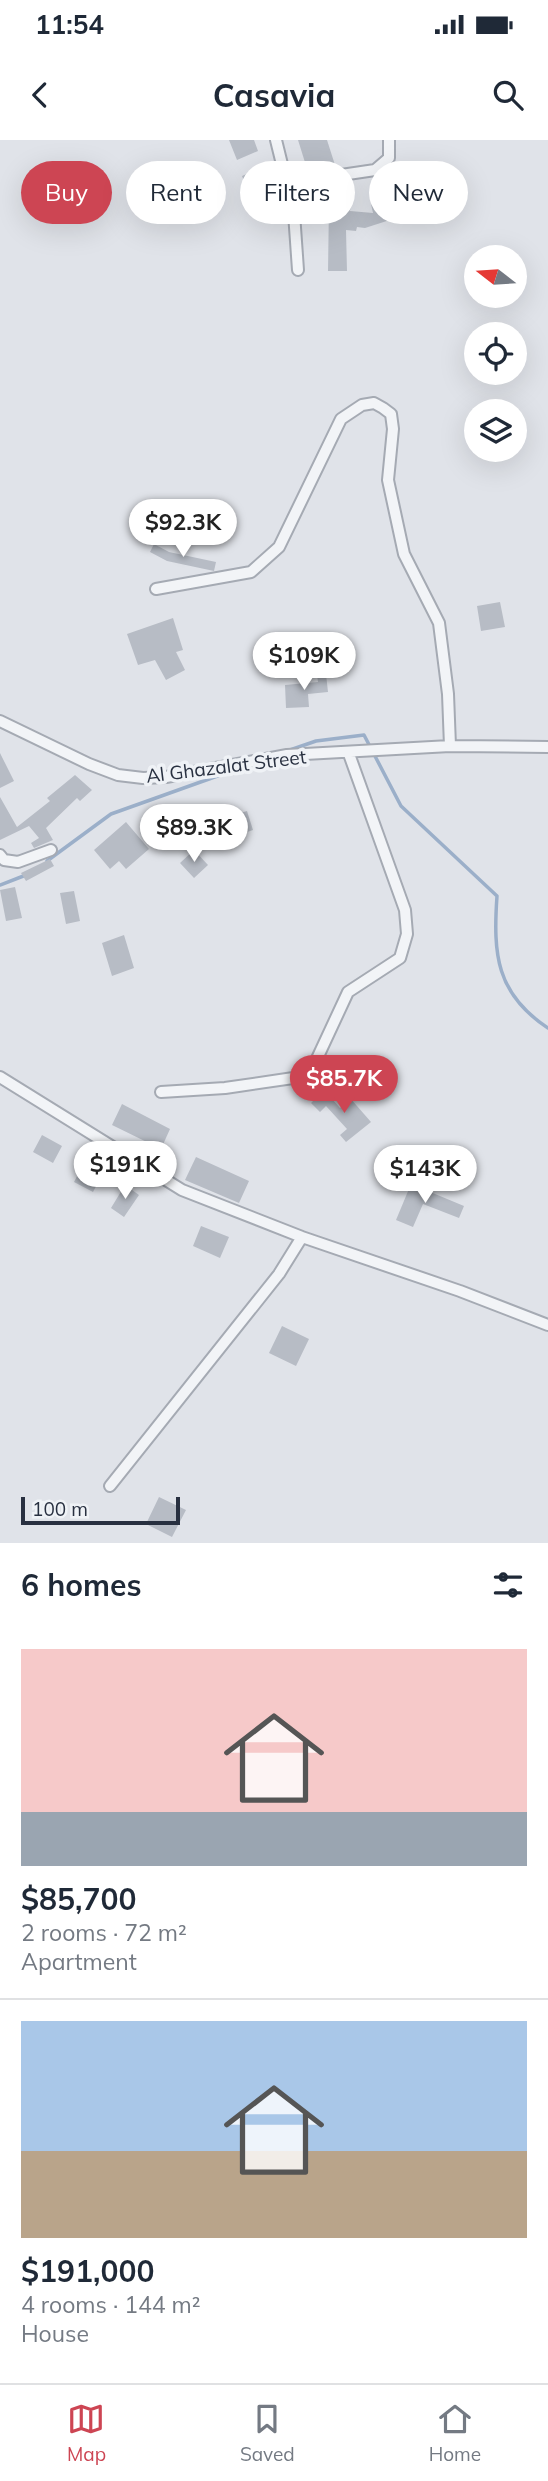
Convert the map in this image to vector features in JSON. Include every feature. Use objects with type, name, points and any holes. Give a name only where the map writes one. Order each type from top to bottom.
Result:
[{"type":"street","points":[[276,140],[281,161]]},
{"type":"street","points":[[355,173],[375,170],[389,158],[389,140]]},
{"type":"street","points":[[295,224],[298,270]]},
{"type":"street","points":[[156,589],[251,572],[264,563],[279,547],[341,419],[362,405],[374,404],[383,408],[391,414],[393,429],[388,480],[404,554],[439,623],[448,694],[450,746]]},
{"type":"street","name":"Al Ghazalat Street","points":[[0,721],[89,764],[118,775],[143,778],[166,777],[288,755],[348,754],[450,746],[548,747]]},
{"type":"street","points":[[161,1091],[225,1087],[300,1077],[315,1063],[348,992],[400,958],[407,934],[405,910],[348,754]]},
{"type":"street","points":[[0,855],[4,860],[18,862],[51,850]]},
{"type":"street","points":[[0,1077],[182,1190],[302,1237],[460,1291],[548,1325]]},
{"type":"street","points":[[110,1486],[279,1274],[302,1237]]},
{"type":"building","points":[[229,140],[254,140],[258,151],[237,160]]},
{"type":"building","points":[[298,140],[327,140],[334,161],[305,161]]},
{"type":"building","points":[[355,211],[369,213],[369,224],[377,224],[365,228],[357,227],[356,231],[346,230],[347,271],[328,271],[329,224],[355,224]]},
{"type":"building","points":[[154,544],[169,552],[216,562],[214,571],[167,561],[150,552]]},
{"type":"building","points":[[500,602],[505,627],[481,631],[477,606]]},
{"type":"building","points":[[173,618],[183,650],[176,652],[185,670],[166,680],[155,660],[138,665],[127,634]]},
{"type":"building","points":[[326,674],[328,692],[308,694],[309,707],[286,708],[285,685],[318,682],[317,675]]},
{"type":"building","points":[[0,753],[14,781],[0,788]]},
{"type":"building","points":[[75,775],[92,790],[80,801],[77,798],[46,828],[53,840],[34,848],[31,843],[39,838],[29,826],[0,840],[0,797],[17,827],[50,801],[47,798]]},
{"type":"building","points":[[247,811],[253,830],[230,838],[224,818]]},
{"type":"building","points":[[126,822],[149,849],[126,869],[119,861],[110,869],[94,850]]},
{"type":"building","points":[[194,850],[208,865],[194,878],[180,863]]},
{"type":"building","points":[[50,859],[54,866],[26,881],[21,873]]},
{"type":"building","points":[[15,887],[22,918],[6,921],[0,890]]},
{"type":"building","points":[[74,891],[80,921],[66,924],[60,893]]},
{"type":"building","points":[[124,935],[134,968],[112,976],[102,943]]},
{"type":"building","points":[[324,1090],[340,1108],[350,1098],[371,1122],[346,1142],[340,1135],[347,1129],[326,1106],[320,1112],[311,1103]]},
{"type":"building","points":[[122,1104],[170,1129],[161,1149],[112,1125]]},
{"type":"building","points":[[42,1135],[62,1146],[53,1163],[33,1152]]},
{"type":"building","points":[[196,1157],[249,1181],[239,1203],[185,1180]]},
{"type":"building","points":[[85,1161],[104,1171],[93,1192],[74,1182]]},
{"type":"building","points":[[411,1184],[464,1206],[459,1218],[423,1204],[413,1227],[396,1220]]},
{"type":"building","points":[[125,1185],[139,1195],[124,1217],[111,1208]]},
{"type":"building","points":[[201,1226],[229,1237],[220,1258],[193,1246]]},
{"type":"building","points":[[282,1326],[309,1339],[296,1366],[269,1353]]},
{"type":"building","points":[[159,1497],[186,1510],[172,1537],[146,1524]]},
{"type":"waterway","points":[[290,750],[316,741],[364,735],[401,806],[497,896],[498,954],[508,987],[531,1015],[548,1028]]},
{"type":"waterway","points":[[47,861],[111,814],[237,769]]},
{"type":"waterway","points":[[0,885],[26,875]]}]
